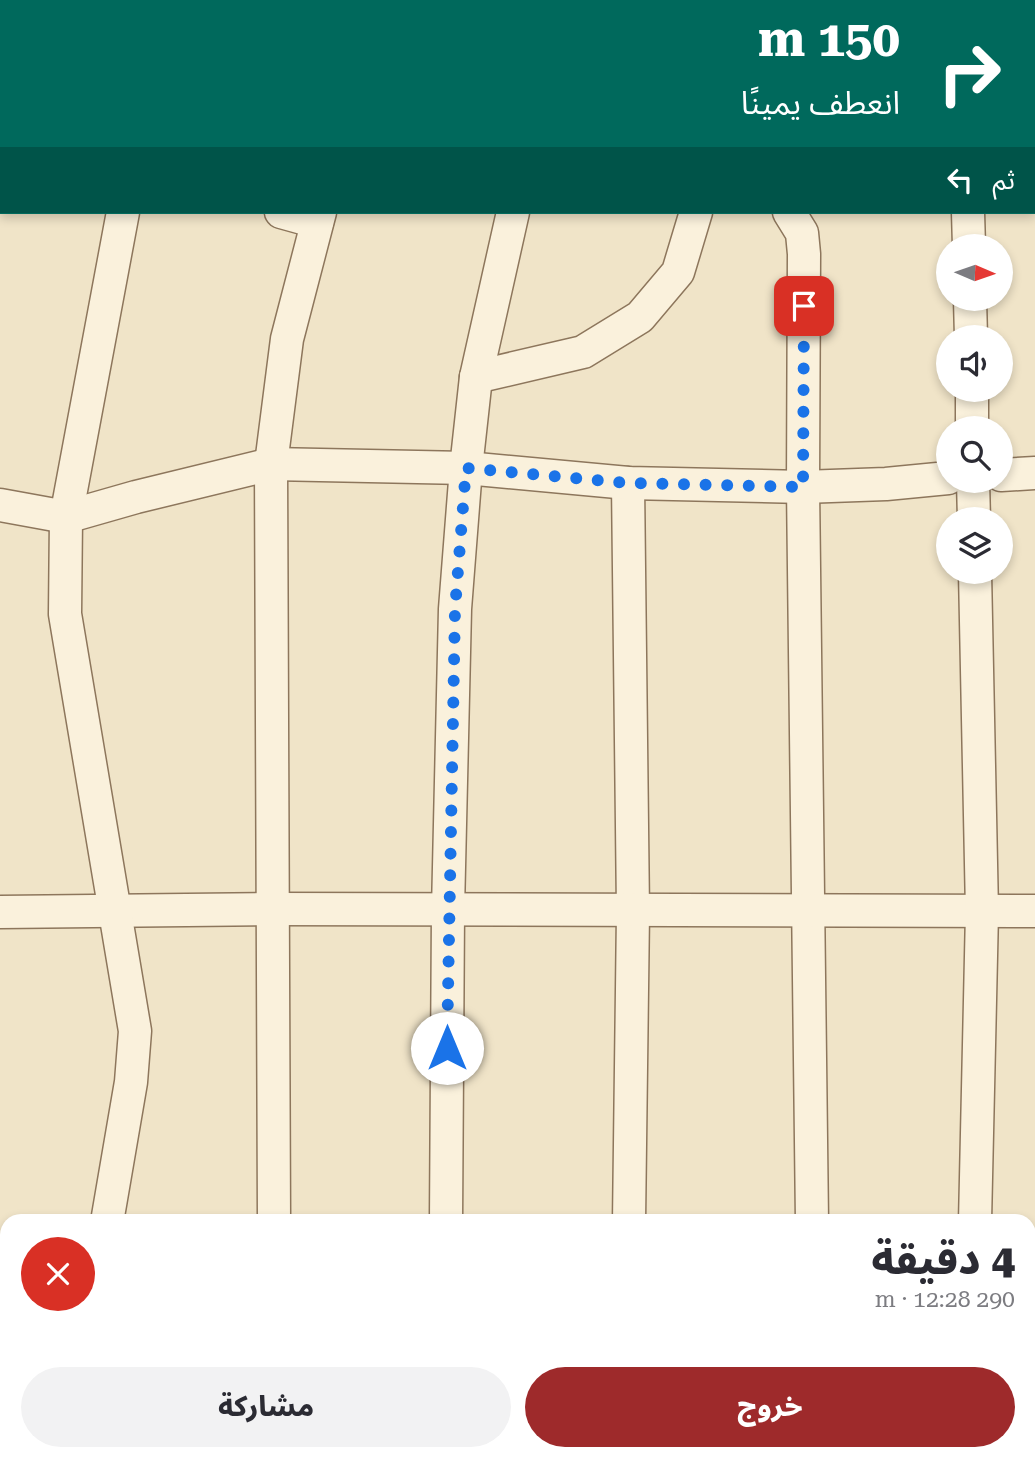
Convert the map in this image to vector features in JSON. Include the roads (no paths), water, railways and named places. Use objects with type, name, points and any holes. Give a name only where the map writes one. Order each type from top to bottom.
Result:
[{"type":"street","points":[[108,1214],[131,1082],[135,1031],[65,614],[66,517],[123,214]]},
{"type":"street","points":[[274,1214],[271,464],[287,339],[318,217],[296,214]]},
{"type":"street","points":[[446,1214],[448,910],[455,609],[476,377],[513,214]]},
{"type":"street","points":[[476,377],[583,352],[640,317],[678,272],[695,214]]},
{"type":"street","points":[[790,214],[802,233],[804,254],[803,487],[812,1214]]},
{"type":"street","points":[[968,214],[969,234]]},
{"type":"street","points":[[0,505],[66,517],[271,464],[466,468],[628,483],[803,487],[936,479]]},
{"type":"street","points":[[1013,474],[1035,473]]},
{"type":"street","points":[[628,483],[633,912],[629,1214]]},
{"type":"street","points":[[975,584],[982,912],[975,1214]]},
{"type":"street","points":[[0,912],[272,909],[1035,911]]}]
